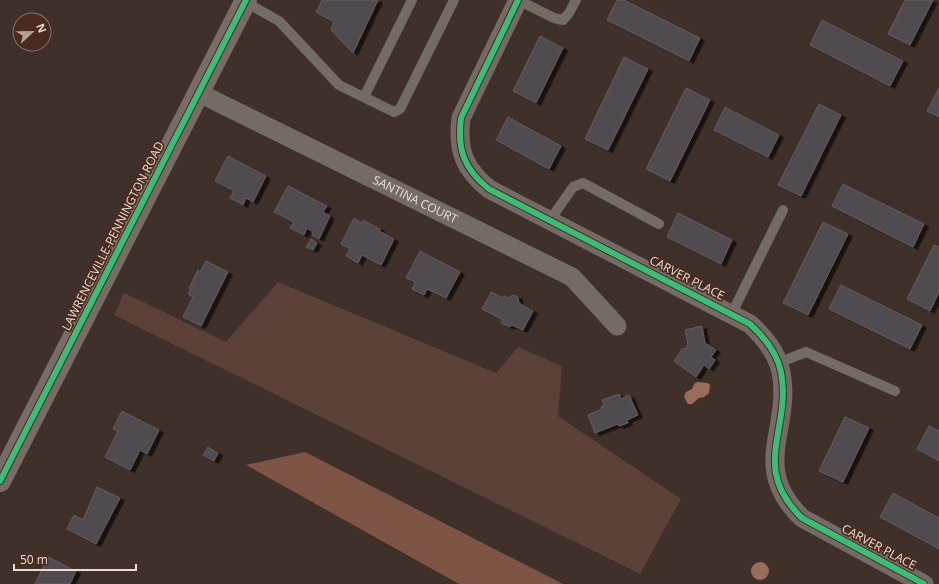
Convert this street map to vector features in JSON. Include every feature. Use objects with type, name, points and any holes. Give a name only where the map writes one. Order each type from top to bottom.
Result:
[{"type":"street","name":"CARVER PLACE","points":[[518,0],[466,104],[461,118],[459,133],[461,149],[466,163],[476,179],[489,189],[732,313],[750,324],[764,337],[774,352],[778,362],[783,388],[775,459],[775,474],[781,491],[789,506],[802,518],[924,584]]},
{"type":"street","name":"LAWRENCEVILLE-PENNINGTON ROAD","points":[[0,481],[246,1]]},
{"type":"street","name":"SANTINA COURT","points":[[199,93],[572,277],[617,326]]},
{"type":"lane","points":[[364,97],[412,0]]},
{"type":"lane","points":[[246,1],[279,21],[339,85],[394,112],[400,109],[454,0]]},
{"type":"lane","points":[[518,0],[554,18],[563,20],[569,13],[576,0]]},
{"type":"lane","points":[[550,220],[573,187],[583,183],[659,224]]},
{"type":"lane","points":[[732,313],[783,210]]},
{"type":"lane","points":[[778,362],[806,352],[895,391]]},
{"type":"shaded area","points":[[278,282],[496,373],[518,347],[562,366],[558,416],[681,499],[640,574],[114,315],[124,293],[226,342]]},
{"type":"shaded area","points":[[697,382],[708,383],[710,385],[709,393],[704,397],[699,398],[692,404],[688,404],[684,397],[686,392],[692,389],[694,384]]},
{"type":"shaded area","points":[[305,452],[563,584],[459,584],[246,465]]},
{"type":"shaded area","points":[[760,562],[766,565],[769,571],[766,577],[760,580],[754,577],[751,571],[754,565]]},
{"type":"building","points":[[322,0],[378,0],[353,53],[331,30],[334,22],[316,12]]},
{"type":"building","points":[[617,0],[624,0],[700,38],[689,61],[607,20]]},
{"type":"building","points":[[905,0],[933,0],[910,45],[888,34]]},
{"type":"building","points":[[822,20],[903,61],[890,86],[810,45]]},
{"type":"building","points":[[540,36],[563,48],[536,103],[513,91]]},
{"type":"building","points":[[624,57],[648,69],[608,150],[585,139]]},
{"type":"building","points":[[686,88],[710,100],[670,181],[646,169]]},
{"type":"building","points":[[939,88],[939,117],[927,111]]},
{"type":"building","points":[[819,104],[841,115],[801,196],[778,185]]},
{"type":"building","points":[[725,107],[779,135],[768,157],[714,130]]},
{"type":"building","points":[[508,117],[561,146],[549,169],[496,140]]},
{"type":"building","points":[[228,156],[266,176],[253,202],[246,198],[243,205],[230,198],[234,191],[215,181]]},
{"type":"building","points":[[843,184],[924,224],[913,247],[832,206]]},
{"type":"building","points":[[288,186],[327,206],[323,212],[330,216],[319,239],[312,235],[313,232],[307,228],[304,235],[290,228],[294,222],[274,212]]},
{"type":"building","points":[[678,213],[732,240],[721,264],[667,237]]},
{"type":"building","points":[[354,218],[362,223],[363,220],[380,229],[379,231],[394,239],[381,265],[362,255],[358,263],[346,256],[350,249],[341,244]]},
{"type":"building","points":[[823,222],[848,234],[808,315],[783,303]]},
{"type":"building","points":[[311,239],[317,243],[313,250],[306,247]]},
{"type":"building","points":[[934,245],[939,247],[939,292],[930,311],[907,299]]},
{"type":"building","points":[[420,251],[460,272],[446,298],[427,289],[424,295],[412,289],[415,282],[406,278]]},
{"type":"building","points":[[206,261],[228,272],[201,326],[183,317],[193,297],[188,294],[191,289],[189,288],[198,270],[200,272]]},
{"type":"building","points":[[841,285],[922,325],[910,349],[829,309]]},
{"type":"building","points":[[491,292],[503,298],[504,296],[508,298],[513,295],[518,297],[519,303],[533,311],[523,330],[512,325],[510,327],[501,323],[503,320],[482,309]]},
{"type":"building","points":[[702,326],[705,343],[716,350],[711,357],[715,360],[709,369],[704,365],[696,377],[674,361],[683,348],[685,349],[688,345],[685,330]]},
{"type":"building","points":[[619,394],[621,399],[629,395],[638,415],[627,420],[628,423],[619,426],[618,424],[595,433],[588,415],[602,409],[601,407],[604,406],[602,400]]},
{"type":"building","points":[[122,411],[159,430],[147,454],[140,450],[130,470],[105,457],[118,431],[113,429]]},
{"type":"building","points":[[845,417],[869,428],[843,482],[819,471]]},
{"type":"building","points":[[929,426],[939,431],[939,461],[917,449]]},
{"type":"building","points":[[208,447],[218,453],[214,461],[203,455]]},
{"type":"building","points":[[97,487],[120,498],[96,544],[67,529],[74,515],[83,520]]},
{"type":"building","points":[[893,493],[939,518],[939,549],[880,517]]},
{"type":"building","points":[[48,557],[76,571],[70,584],[35,584]]},
{"type":"cycle path","points":[[0,481],[246,0]]},
{"type":"cycle path","points":[[518,0],[461,118],[460,140],[464,158],[468,166],[480,182],[489,189],[750,324],[773,351],[781,372],[783,393],[775,464],[778,482],[786,499],[802,518],[924,584]]}]
